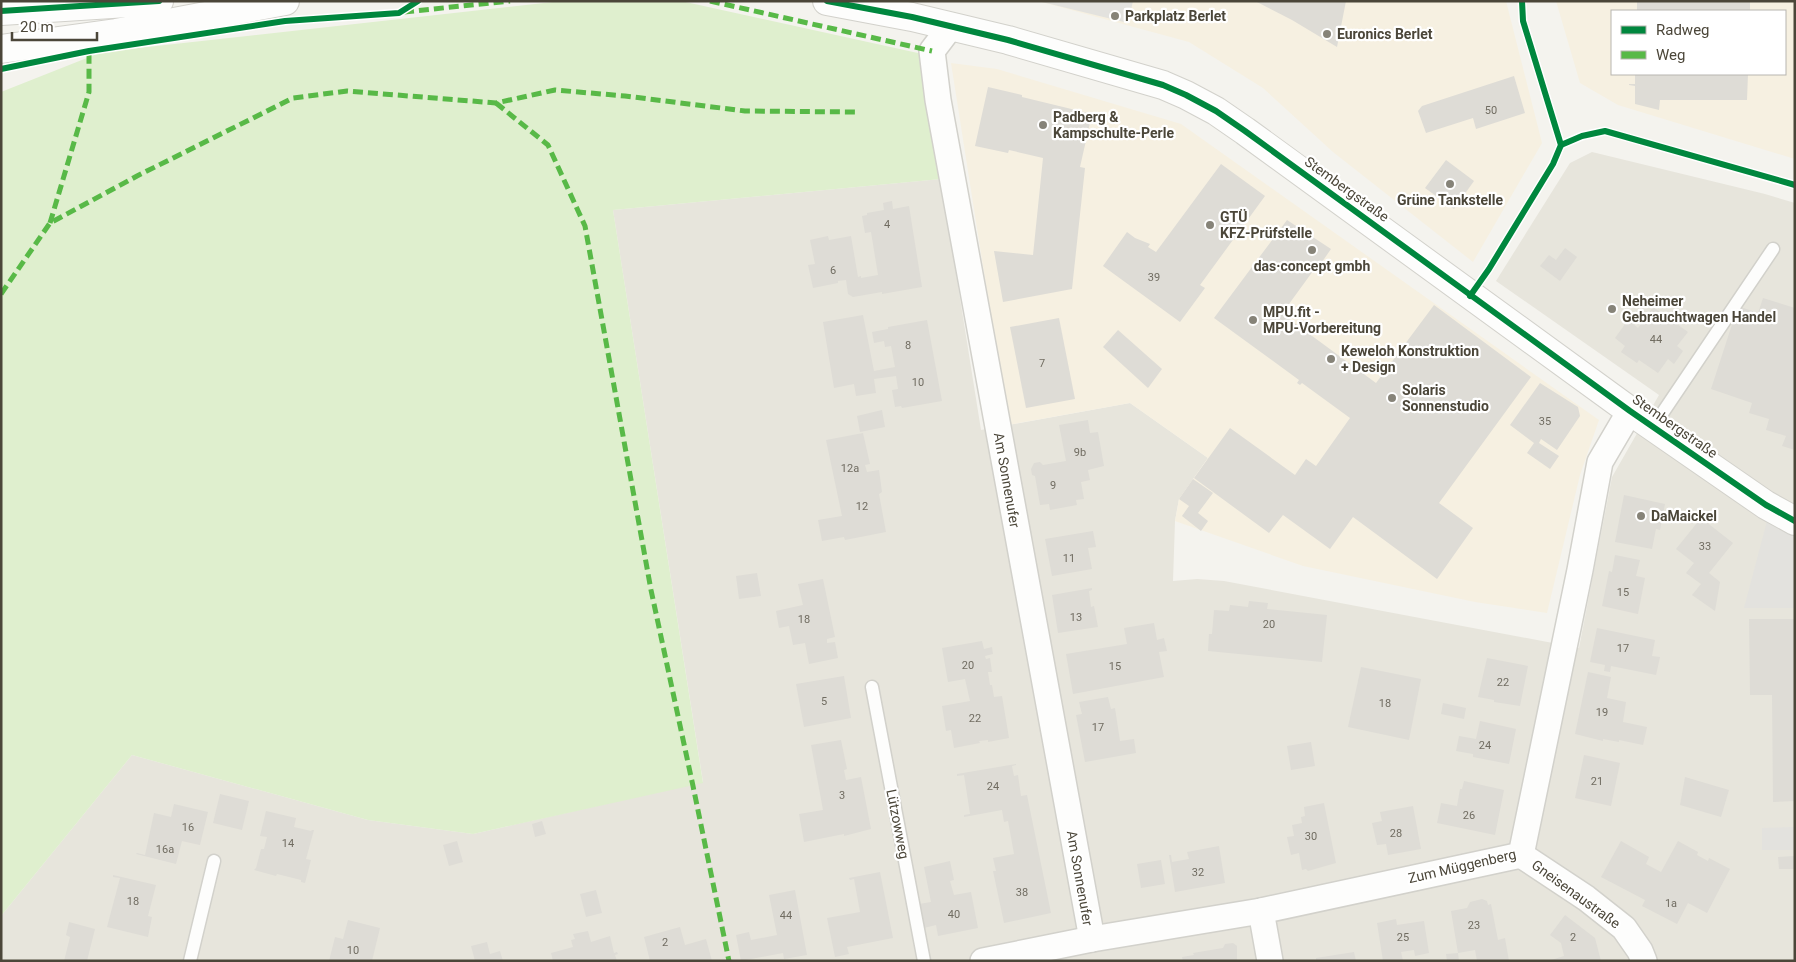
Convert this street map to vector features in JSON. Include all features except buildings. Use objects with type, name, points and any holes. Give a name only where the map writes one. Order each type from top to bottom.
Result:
[{"type":"street","points":[[1,11],[159,1]]},
{"type":"street","points":[[1,49],[116,33],[285,1]]},
{"type":"street","name":"Stembergstraße","points":[[827,1],[912,17],[1008,40],[1163,85],[1216,111],[1630,411],[1766,505],[1795,521]]},
{"type":"street","name":"Am Sonnenufer","points":[[951,26],[932,51],[938,100],[1092,939]]},
{"type":"street","name":"Zum Müggenberg","points":[[983,961],[1092,939],[1261,911],[1521,855],[1580,570],[1600,462],[1630,411]]},
{"type":"street","name":"Gneisenaustraße","points":[[1521,855],[1586,898],[1624,928],[1640,951],[1644,961]]},
{"type":"street","points":[[1261,911],[1270,961]]},
{"type":"lane","points":[[1653,427],[1773,249]]},
{"type":"lane","name":"Lützowweg","points":[[872,687],[924,961]]},
{"type":"lane","points":[[190,961],[214,861]]},
{"type":"shaded area","points":[[1038,1],[1506,1],[1542,143],[1473,262],[1333,152],[1263,88],[1189,42]]},
{"type":"shaded area","name":"Parkplatz Berlet","points":[[1038,1],[1133,1],[1128,23]]},
{"type":"shaded area","points":[[1556,1],[1795,1],[1795,159],[1618,105],[1580,83]]},
{"type":"shaded area","points":[[951,63],[997,69],[1181,124],[1599,420],[1580,475],[1547,613],[1475,602],[1303,566],[1175,521],[1179,499],[1208,458],[1130,403],[1008,425]]},
{"type":"shaded area","points":[[1592,152],[1795,203],[1795,961],[1,961],[1,916],[132,755],[368,820],[473,834],[703,782],[613,210],[941,179],[981,430],[1130,403],[1208,458],[1179,499],[1175,521],[1173,581],[1197,579],[1224,581],[1579,648],[1612,477],[1659,395],[1496,281],[1570,163]]},
{"type":"shaded area","points":[[1767,521],[1795,534],[1795,608],[1744,608]]},
{"type":"shaded area","points":[[1795,827],[1795,850],[1762,850],[1762,828]]},
{"type":"green space","points":[[562,1],[681,1],[927,55],[941,179],[613,210],[703,783],[473,834],[368,820],[132,755],[1,916],[1,92],[102,52]]},
{"type":"marked path","points":[[404,12],[510,1]]},
{"type":"marked path","points":[[710,1],[932,51]]},
{"type":"marked path","points":[[50,223],[89,92],[89,51]]},
{"type":"marked path","points":[[1,294],[50,223],[137,176],[293,98],[347,91],[496,103],[555,90],[625,96],[745,111],[856,112]]},
{"type":"marked path","points":[[496,103],[548,145],[585,226],[651,590],[729,961]]},
{"type":"cycle path","points":[[1,11],[159,1]]},
{"type":"cycle path","points":[[1,69],[89,51],[285,21],[399,13],[418,1]]},
{"type":"cycle path","points":[[827,1],[912,17],[1008,40],[1163,85],[1216,111],[1630,411],[1766,505],[1795,521]]},
{"type":"cycle path","points":[[1470,296],[1489,269],[1553,164],[1561,145],[1523,21],[1522,1]]},
{"type":"cycle path","points":[[1561,145],[1582,136],[1605,131],[1795,185]]},
{"type":"place","name":"Parkplatz Berlet","points":[[1115,16]]},
{"type":"place","name":"Euronics Berlet","points":[[1327,34]]},
{"type":"place","name":"Padberg & Kampschulte-Perle","points":[[1043,125]]},
{"type":"place","name":"Grüne Tankstelle","points":[[1450,184]]},
{"type":"place","name":"GTÜ KFZ-Prüfstelle","points":[[1210,225]]},
{"type":"place","name":"das·concept gmbh","points":[[1312,250]]},
{"type":"place","name":"Neheimer Gebrauchtwagen Handel","points":[[1612,309]]},
{"type":"place","name":"MPU.fit - MPU-Vorbereitung","points":[[1253,320]]},
{"type":"place","name":"Keweloh Konstruktion + Design","points":[[1331,359]]},
{"type":"place","name":"Solaris Sonnenstudio","points":[[1392,398]]},
{"type":"place","name":"DaMaickel","points":[[1641,516]]}]
